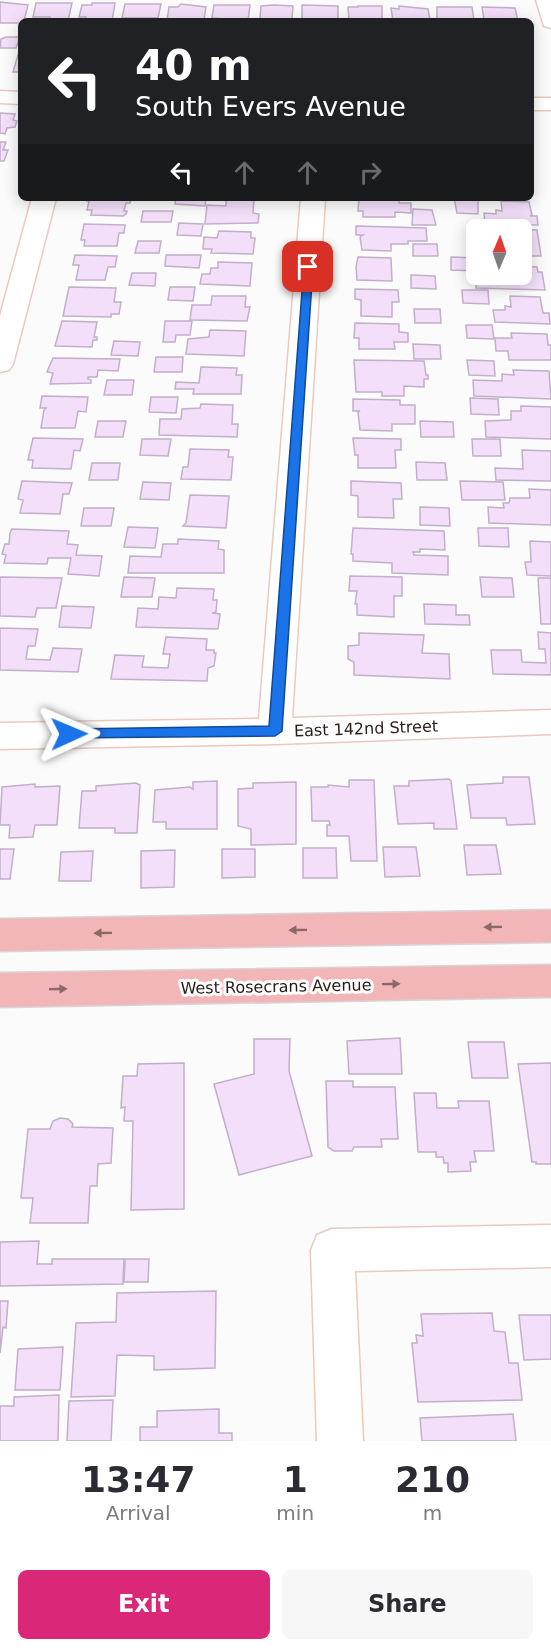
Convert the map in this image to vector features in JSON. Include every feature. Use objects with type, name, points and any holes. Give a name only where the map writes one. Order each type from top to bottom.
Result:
[{"type":"main road","points":[[0,935],[551,926]]},
{"type":"main road","name":"West Rosecrans Avenue","points":[[0,990],[551,981]]},
{"type":"street","points":[[546,0],[551,22]]},
{"type":"street","points":[[0,97],[18,98]]},
{"type":"street","points":[[534,104],[551,104]]},
{"type":"street","points":[[0,364],[43,201]]},
{"type":"street","points":[[275,731],[313,201]]},
{"type":"street","name":"East 142nd Street","points":[[0,736],[275,731],[551,722]]},
{"type":"street","points":[[340,1441],[332,1250],[551,1246]]},
{"type":"building","points":[[0,2],[28,5],[25,18],[18,18],[18,23],[0,23]]},
{"type":"building","points":[[36,3],[72,3],[69,18],[33,17]]},
{"type":"building","points":[[92,3],[115,3],[112,18],[79,17],[82,5],[92,5]]},
{"type":"building","points":[[125,4],[161,4],[158,18],[122,18]]},
{"type":"building","points":[[181,4],[206,7],[204,18],[167,18],[169,7],[178,7]]},
{"type":"building","points":[[214,5],[250,5],[248,18],[212,18]]},
{"type":"building","points":[[302,5],[338,6],[338,18],[302,18]]},
{"type":"building","points":[[261,6],[293,6],[292,18],[260,18]]},
{"type":"building","points":[[382,6],[382,18],[349,18],[348,7]]},
{"type":"building","points":[[399,6],[428,9],[430,18],[393,18],[391,8],[399,9]]},
{"type":"building","points":[[437,7],[472,7],[474,18],[437,18]]},
{"type":"building","points":[[482,7],[515,8],[517,18],[484,18]]},
{"type":"building","points":[[18,37],[16,48],[0,48],[1,39]]},
{"type":"building","points":[[18,55],[18,72],[13,72]]},
{"type":"building","points":[[0,113],[15,114],[13,120],[17,121],[15,127],[7,128],[5,134],[0,133]]},
{"type":"building","points":[[0,142],[6,142],[3,150],[8,150],[4,161],[0,161]]},
{"type":"building","points":[[89,201],[130,201],[126,203],[124,211],[127,211],[123,216],[91,215],[92,210],[87,210]]},
{"type":"building","points":[[176,201],[206,201],[205,206],[175,204]]},
{"type":"building","points":[[226,201],[254,201],[253,213],[259,214],[258,223],[205,224],[207,205],[226,206]]},
{"type":"building","points":[[359,201],[411,203],[411,213],[395,212],[395,217],[363,217],[363,211],[358,211]]},
{"type":"building","points":[[455,201],[478,201],[478,214],[457,213]]},
{"type":"building","points":[[501,201],[529,202],[532,215],[530,216],[537,216],[538,225],[532,225],[532,219],[485,219],[484,213],[496,214],[496,210],[502,211]]},
{"type":"building","points":[[413,209],[432,210],[436,225],[412,225]]},
{"type":"building","points":[[143,211],[173,211],[171,222],[141,222]]},
{"type":"building","points":[[179,223],[203,224],[201,236],[177,235]]},
{"type":"building","points":[[84,224],[125,225],[124,233],[119,233],[117,246],[84,246],[85,240],[81,240]]},
{"type":"building","points":[[356,226],[426,228],[427,241],[391,244],[391,251],[362,250],[360,237],[363,235],[356,235]]},
{"type":"building","points":[[532,230],[537,230],[541,256],[532,256]]},
{"type":"building","points":[[219,231],[251,232],[251,238],[255,238],[253,254],[211,253],[212,249],[203,249],[204,237],[217,238]]},
{"type":"building","points":[[138,241],[161,241],[159,253],[135,253]]},
{"type":"building","points":[[413,244],[437,244],[438,256],[413,256]]},
{"type":"building","points":[[75,255],[117,256],[115,267],[108,267],[105,280],[76,280],[79,265],[73,265]]},
{"type":"building","points":[[166,255],[201,255],[199,268],[165,266]]},
{"type":"building","points":[[358,257],[391,258],[392,281],[357,280]]},
{"type":"building","points":[[451,257],[466,258],[466,271],[451,270]]},
{"type":"building","points":[[218,262],[252,263],[250,286],[200,284],[202,274],[210,274],[211,268],[218,268]]},
{"type":"building","points":[[532,267],[537,267],[538,272],[542,272],[545,290],[476,288],[476,285],[532,285]]},
{"type":"building","points":[[132,273],[156,273],[155,286],[129,285]]},
{"type":"building","points":[[411,275],[435,276],[436,289],[411,288]]},
{"type":"building","points":[[69,287],[116,288],[114,302],[121,302],[119,314],[111,314],[111,317],[63,316]]},
{"type":"building","points":[[170,287],[195,287],[193,301],[168,300]]},
{"type":"building","points":[[355,289],[398,290],[399,302],[392,302],[392,317],[361,316],[361,300],[355,299]]},
{"type":"building","points":[[462,290],[488,290],[489,304],[463,303]]},
{"type":"building","points":[[212,296],[246,296],[245,307],[250,307],[247,321],[190,320],[192,305],[211,305]]},
{"type":"building","points":[[510,296],[540,297],[543,313],[549,313],[550,324],[495,322],[493,310],[505,310],[505,306],[511,307]]},
{"type":"building","points":[[414,309],[440,309],[441,323],[415,323]]},
{"type":"building","points":[[62,321],[97,322],[94,337],[97,337],[97,340],[93,340],[92,347],[55,346]]},
{"type":"building","points":[[165,321],[192,321],[190,335],[176,335],[175,342],[163,342]]},
{"type":"building","points":[[355,323],[399,324],[399,332],[408,333],[408,342],[394,342],[395,349],[359,349],[359,338],[354,338]]},
{"type":"building","points":[[466,325],[492,325],[494,339],[467,338]]},
{"type":"building","points":[[210,330],[246,331],[244,356],[186,354],[188,339],[209,337]]},
{"type":"building","points":[[511,333],[547,334],[548,345],[551,345],[551,360],[509,360],[508,351],[496,351],[495,338],[512,338]]},
{"type":"building","points":[[114,341],[140,342],[138,356],[111,355]]},
{"type":"building","points":[[413,344],[440,345],[441,359],[414,359]]},
{"type":"building","points":[[156,357],[183,357],[182,372],[154,372]]},
{"type":"building","points":[[53,358],[120,359],[118,371],[98,370],[97,377],[88,377],[91,383],[50,384],[53,373],[47,372]]},
{"type":"building","points":[[354,360],[424,361],[428,379],[424,379],[424,387],[404,386],[404,396],[382,396],[382,392],[356,392]]},
{"type":"building","points":[[467,360],[494,361],[495,376],[469,375]]},
{"type":"building","points":[[201,367],[237,368],[236,375],[242,375],[241,394],[193,394],[194,389],[175,389],[176,382],[199,383]]},
{"type":"building","points":[[513,370],[549,371],[551,399],[474,396],[473,380],[502,381],[502,374],[514,375]]},
{"type":"building","points":[[107,380],[134,380],[132,395],[104,395]]},
{"type":"building","points":[[42,396],[88,397],[86,412],[78,411],[75,428],[41,428],[46,408],[40,408]]},
{"type":"building","points":[[151,397],[178,397],[176,413],[149,412]]},
{"type":"building","points":[[470,398],[498,399],[499,415],[471,414]]},
{"type":"building","points":[[353,399],[400,400],[400,405],[415,405],[415,424],[392,424],[392,431],[360,430],[358,412],[360,411],[353,411]]},
{"type":"building","points":[[201,404],[233,405],[232,424],[238,424],[237,437],[159,435],[160,419],[181,419],[182,409],[200,408]]},
{"type":"building","points":[[521,406],[551,407],[551,439],[486,437],[485,421],[511,420],[511,411],[521,411]]},
{"type":"building","points":[[98,421],[126,421],[123,437],[95,437]]},
{"type":"building","points":[[420,421],[453,422],[454,437],[421,437]]},
{"type":"building","points":[[33,438],[83,439],[80,451],[74,450],[71,469],[32,468],[33,460],[28,460]]},
{"type":"building","points":[[353,438],[401,439],[401,450],[395,450],[396,468],[358,468],[358,455],[355,455]]},
{"type":"building","points":[[142,439],[171,439],[168,456],[140,455]]},
{"type":"building","points":[[472,439],[500,439],[501,456],[473,456]]},
{"type":"building","points":[[190,449],[229,450],[228,457],[233,457],[231,480],[181,479],[183,467],[188,467]]},
{"type":"building","points":[[522,450],[551,451],[551,481],[496,480],[495,468],[523,469]]},
{"type":"building","points":[[416,462],[445,463],[447,480],[417,480]]},
{"type":"building","points":[[92,463],[120,463],[118,480],[89,480]]},
{"type":"building","points":[[22,481],[72,483],[69,494],[63,494],[60,514],[20,513],[23,500],[18,499]]},
{"type":"building","points":[[351,481],[401,483],[402,499],[393,499],[394,518],[358,517],[358,496],[351,495]]},
{"type":"building","points":[[460,481],[503,482],[505,500],[462,500]]},
{"type":"building","points":[[143,482],[171,483],[169,500],[140,499]]},
{"type":"building","points":[[529,489],[551,490],[551,525],[489,523],[488,507],[504,508],[503,503],[509,503],[510,498],[530,498]]},
{"type":"building","points":[[190,495],[229,496],[226,528],[183,526],[186,523]]},
{"type":"building","points":[[420,507],[449,508],[450,526],[420,525]]},
{"type":"building","points":[[84,508],[114,508],[111,526],[81,526]]},
{"type":"building","points":[[128,527],[158,528],[155,548],[124,547]]},
{"type":"building","points":[[353,528],[444,531],[445,550],[420,549],[420,552],[413,552],[414,555],[448,556],[448,575],[392,573],[392,563],[353,561],[353,554],[351,554]]},
{"type":"building","points":[[478,528],[508,528],[509,547],[479,546]]},
{"type":"building","points":[[12,529],[69,531],[67,544],[78,545],[76,555],[102,556],[99,576],[68,574],[71,558],[48,558],[47,564],[4,563],[6,555],[2,554],[5,544],[9,544]]},
{"type":"building","points":[[178,539],[219,541],[218,549],[224,550],[224,573],[128,573],[130,556],[161,557],[163,544],[178,544]]},
{"type":"building","points":[[530,541],[551,542],[551,576],[527,575],[525,562],[531,562]]},
{"type":"building","points":[[350,576],[402,577],[402,596],[394,596],[394,617],[357,615],[357,604],[355,604],[357,591],[349,591]]},
{"type":"building","points":[[0,577],[62,578],[56,608],[37,608],[35,617],[0,616]]},
{"type":"building","points":[[124,577],[155,578],[152,597],[121,597]]},
{"type":"building","points":[[480,577],[512,578],[514,597],[482,597]]},
{"type":"building","points":[[538,578],[551,578],[551,624],[541,624]]},
{"type":"building","points":[[177,588],[214,589],[213,600],[217,600],[216,612],[212,613],[220,614],[218,629],[136,627],[138,608],[158,609],[159,597],[176,598]]},
{"type":"building","points":[[424,604],[456,605],[456,615],[469,615],[470,625],[425,624]]},
{"type":"building","points":[[62,606],[94,607],[91,628],[59,627]]},
{"type":"building","points":[[0,628],[38,629],[35,646],[28,646],[26,659],[50,660],[53,648],[82,649],[78,672],[0,670]]},
{"type":"building","points":[[538,632],[551,633],[551,675],[493,674],[491,650],[521,650],[522,662],[546,663],[545,649],[539,649]]},
{"type":"building","points":[[359,633],[424,635],[422,653],[449,654],[450,679],[354,675],[354,662],[348,659],[348,646],[359,645]]},
{"type":"building","points":[[166,637],[207,639],[206,650],[214,650],[216,653],[214,666],[208,668],[207,681],[111,679],[115,655],[144,656],[142,667],[168,668],[170,654],[163,654]]},
{"type":"building","points":[[503,777],[529,777],[535,824],[507,825],[506,818],[471,818],[467,785],[503,783]]},
{"type":"building","points":[[449,779],[457,829],[434,829],[434,823],[398,824],[394,786],[409,786],[409,781]]},
{"type":"building","points":[[349,780],[374,780],[377,861],[351,861],[349,836],[327,836],[329,821],[312,821],[311,787],[328,787],[328,785],[349,787]]},
{"type":"building","points":[[217,781],[217,829],[166,829],[166,822],[153,822],[155,790],[190,787],[193,789],[193,782]]},
{"type":"building","points":[[296,782],[296,844],[251,845],[251,829],[238,826],[238,789],[253,788],[253,783]]},
{"type":"building","points":[[136,783],[140,785],[137,833],[115,833],[115,828],[79,828],[82,791],[96,791],[96,786]]},
{"type":"building","points":[[35,784],[35,787],[60,786],[57,825],[35,825],[33,837],[9,838],[10,825],[0,825],[2,787]]},
{"type":"building","points":[[464,845],[496,845],[501,874],[467,875]]},
{"type":"building","points":[[383,847],[416,847],[420,876],[385,877]]},
{"type":"building","points":[[303,848],[336,848],[337,878],[303,878]]},
{"type":"building","points":[[0,849],[14,849],[10,879],[0,879]]},
{"type":"building","points":[[222,849],[255,849],[255,877],[222,878]]},
{"type":"building","points":[[175,850],[174,887],[141,888],[141,851]]},
{"type":"building","points":[[93,851],[91,881],[59,881],[61,852]]},
{"type":"building","points":[[400,1038],[402,1074],[349,1074],[347,1041]]},
{"type":"building","points":[[254,1039],[290,1039],[289,1071],[312,1156],[239,1175],[214,1084],[254,1074]]},
{"type":"building","points":[[468,1042],[504,1042],[508,1078],[472,1078]]},
{"type":"building","points":[[184,1063],[184,1209],[131,1210],[133,1121],[124,1121],[125,1107],[121,1108],[123,1076],[137,1076],[138,1064]]},
{"type":"building","points":[[551,1063],[551,1164],[536,1164],[532,1162],[518,1064]]},
{"type":"building","points":[[326,1081],[353,1081],[353,1087],[395,1087],[398,1139],[381,1139],[382,1147],[354,1147],[352,1151],[334,1151],[328,1147]]},
{"type":"building","points":[[414,1093],[436,1093],[437,1108],[459,1108],[458,1101],[489,1101],[494,1151],[474,1151],[476,1162],[470,1162],[471,1171],[448,1172],[448,1163],[444,1163],[443,1157],[436,1157],[436,1152],[418,1152]]},
{"type":"building","points":[[60,1118],[68,1119],[73,1124],[72,1127],[113,1128],[111,1163],[98,1164],[97,1186],[90,1186],[88,1223],[30,1223],[33,1198],[21,1198],[28,1129],[50,1129],[53,1121]]},
{"type":"building","points":[[39,1241],[37,1264],[52,1264],[52,1259],[124,1259],[123,1284],[0,1286],[0,1242]]},
{"type":"building","points":[[125,1259],[149,1259],[148,1282],[124,1282]]},
{"type":"building","points":[[216,1291],[215,1368],[154,1370],[154,1356],[117,1355],[115,1396],[71,1397],[76,1323],[116,1322],[117,1293]]},
{"type":"building","points":[[0,1301],[8,1301],[6,1328],[3,1327],[0,1353]]},
{"type":"building","points":[[492,1313],[494,1331],[505,1332],[509,1363],[518,1363],[522,1400],[418,1402],[412,1343],[417,1343],[416,1335],[423,1336],[421,1314]]},
{"type":"building","points":[[519,1315],[551,1315],[551,1359],[524,1360]]},
{"type":"building","points":[[63,1347],[60,1390],[15,1390],[18,1349]]},
{"type":"building","points":[[59,1395],[58,1441],[0,1441],[0,1406],[14,1406],[14,1397]]},
{"type":"building","points":[[113,1400],[111,1441],[67,1441],[69,1401]]},
{"type":"building","points":[[219,1409],[219,1433],[232,1433],[232,1441],[140,1441],[140,1427],[157,1427],[157,1411]]},
{"type":"building","points":[[513,1414],[516,1441],[422,1441],[420,1418]]},
{"type":"route","points":[[69,734],[275,731],[308,267]]}]
